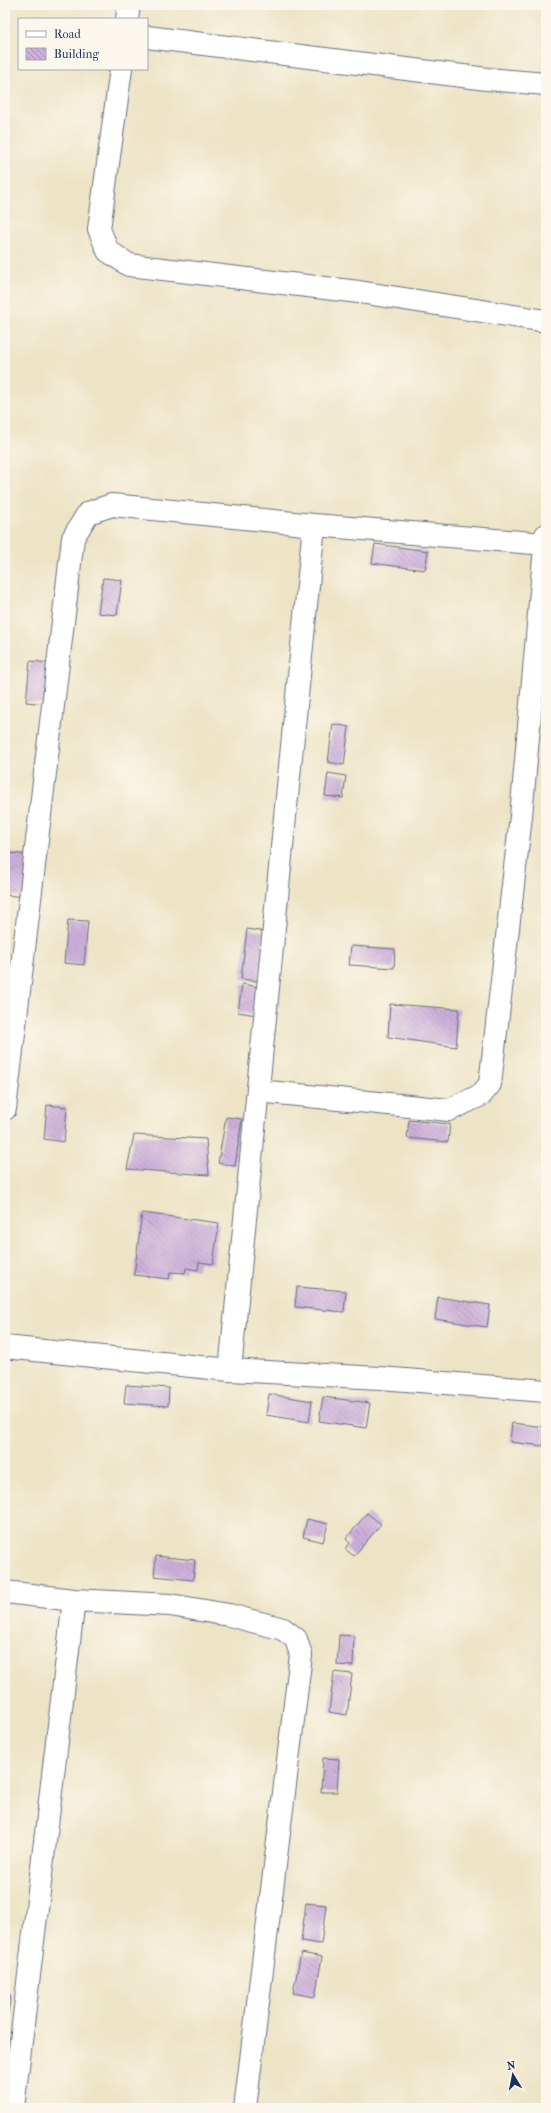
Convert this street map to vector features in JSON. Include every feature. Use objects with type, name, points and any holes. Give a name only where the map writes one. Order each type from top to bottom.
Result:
[{"type":"street","points":[[127,18],[129,5]]},
{"type":"street","points":[[148,37],[487,79],[546,84]]},
{"type":"street","points":[[121,70],[99,229],[108,251],[129,265],[359,292],[546,321]]},
{"type":"street","points":[[5,1110],[73,538],[88,514],[112,505],[314,525],[545,539],[521,816],[490,1084],[481,1095],[448,1110],[258,1091]]},
{"type":"street","points":[[230,1370],[314,525]]},
{"type":"street","points":[[5,1347],[230,1370],[546,1391]]},
{"type":"street","points":[[5,1592],[74,1600],[170,1605],[229,1615],[283,1628],[296,1639],[301,1655],[245,2108]]},
{"type":"street","points":[[14,2108],[74,1600]]},
{"type":"building","points":[[375,544],[428,551],[425,570],[372,563]]},
{"type":"building","points":[[103,578],[122,580],[117,615],[98,613]]},
{"type":"building","points":[[30,661],[50,663],[46,704],[26,702]]},
{"type":"building","points":[[333,724],[349,727],[344,765],[328,762]]},
{"type":"building","points":[[328,773],[346,776],[343,798],[325,796]]},
{"type":"building","points":[[9,853],[31,855],[26,897],[5,895]]},
{"type":"building","points":[[68,920],[88,921],[84,965],[64,963]]},
{"type":"building","points":[[247,929],[265,932],[258,981],[241,979]]},
{"type":"building","points":[[351,946],[395,949],[394,968],[349,965]]},
{"type":"building","points":[[242,984],[259,987],[256,1015],[238,1012]]},
{"type":"building","points":[[390,1004],[459,1009],[456,1047],[388,1037]]},
{"type":"building","points":[[47,1105],[67,1107],[64,1142],[44,1139]]},
{"type":"building","points":[[226,1117],[242,1119],[235,1166],[218,1163]]},
{"type":"building","points":[[409,1120],[450,1124],[448,1142],[407,1138]]},
{"type":"building","points":[[134,1135],[206,1139],[209,1175],[127,1169]]},
{"type":"building","points":[[142,1213],[219,1223],[213,1264],[199,1262],[198,1270],[186,1268],[185,1273],[170,1272],[169,1279],[134,1275]]},
{"type":"building","points":[[297,1287],[346,1291],[344,1312],[295,1307]]},
{"type":"building","points":[[438,1297],[490,1305],[487,1327],[435,1319]]},
{"type":"building","points":[[126,1385],[169,1388],[168,1406],[124,1403]]},
{"type":"building","points":[[269,1394],[312,1401],[309,1422],[266,1415]]},
{"type":"building","points":[[323,1397],[370,1403],[366,1428],[319,1421]]},
{"type":"building","points":[[512,1423],[545,1427],[543,1446],[510,1442]]},
{"type":"building","points":[[367,1513],[381,1524],[354,1556],[345,1549],[350,1543],[346,1539]]},
{"type":"building","points":[[307,1519],[328,1524],[323,1542],[303,1537]]},
{"type":"building","points":[[156,1556],[195,1560],[193,1580],[154,1576]]},
{"type":"building","points":[[339,1635],[354,1636],[353,1666],[337,1665]]},
{"type":"building","points":[[334,1672],[352,1674],[347,1715],[329,1712]]},
{"type":"building","points":[[323,1758],[339,1759],[337,1792],[321,1792]]},
{"type":"building","points":[[306,1903],[326,1905],[321,1944],[301,1941]]},
{"type":"building","points":[[301,1953],[322,1957],[315,1997],[293,1993]]},
{"type":"building","points":[[5,1994],[11,1995],[6,2025],[5,2025]]}]
